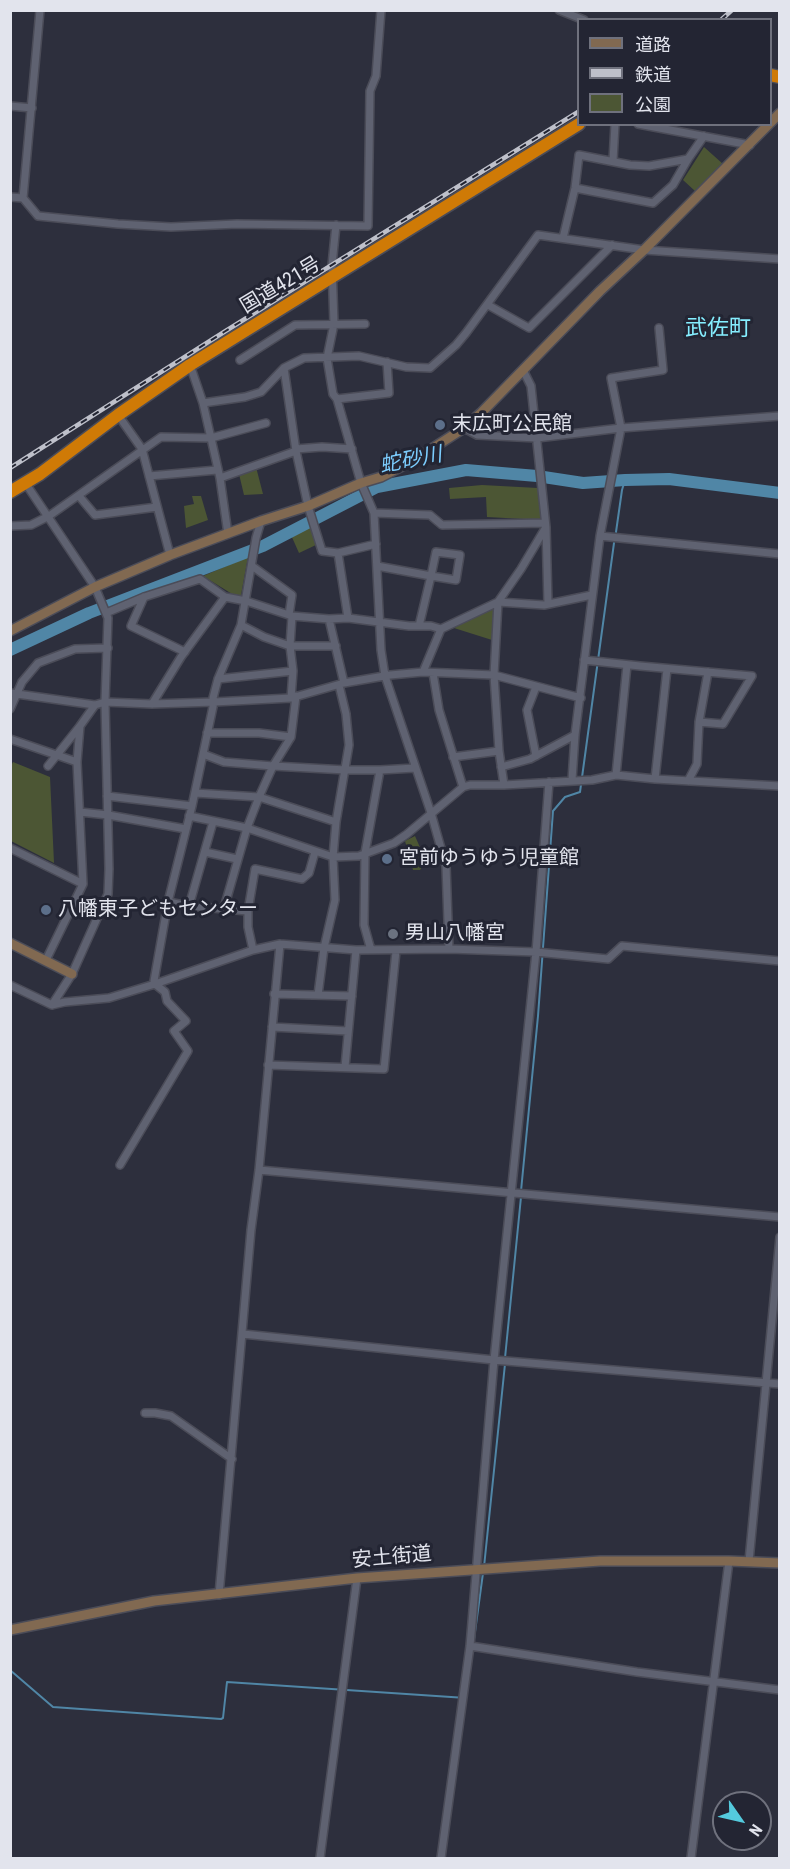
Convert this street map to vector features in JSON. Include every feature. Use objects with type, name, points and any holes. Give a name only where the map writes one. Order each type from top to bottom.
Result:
[{"type":"highway","name":"国道421号","points":[[10,492],[26,484],[118,415],[190,365],[577,125]]},
{"type":"street","points":[[40,10],[23,198],[38,216],[171,227],[237,224],[368,226],[370,91],[376,76],[381,10]]},
{"type":"street","points":[[559,10],[579,18]]},
{"type":"street","points":[[10,106],[32,108]]},
{"type":"street","points":[[613,161],[615,126]]},
{"type":"street","points":[[650,126],[750,145]]},
{"type":"street","points":[[10,631],[95,587],[170,555],[308,506],[361,483],[381,477],[416,459],[464,428],[768,126]]},
{"type":"street","points":[[575,188],[653,203],[673,185],[704,136]]},
{"type":"street","points":[[563,238],[575,188],[579,155],[650,166],[688,159]]},
{"type":"street","points":[[10,197],[23,198]]},
{"type":"street","points":[[336,225],[332,279],[334,324],[327,358],[333,394],[338,399],[361,483],[375,513],[379,622],[385,676],[431,813],[446,866],[449,949]]},
{"type":"street","points":[[203,403],[245,397],[261,392],[284,368],[304,358],[358,356],[406,368],[430,368],[456,345],[488,305],[537,235],[644,250],[780,259]]},
{"type":"street","points":[[488,305],[529,328],[612,245]]},
{"type":"street","points":[[240,360],[296,325],[365,324]]},
{"type":"street","points":[[572,780],[575,735],[600,536],[621,429],[611,378],[663,370],[659,328]]},
{"type":"street","points":[[338,399],[389,393],[387,362]]},
{"type":"street","points":[[190,365],[203,403],[220,478],[228,534]]},
{"type":"street","points":[[284,368],[296,450],[308,506],[322,551],[338,553],[376,544]]},
{"type":"street","points":[[523,370],[531,386],[537,438],[545,525],[548,604]]},
{"type":"street","points":[[118,415],[141,449],[170,555]]},
{"type":"street","points":[[464,428],[477,435],[537,438],[780,416]]},
{"type":"street","points":[[10,526],[31,525],[49,516],[161,437],[211,438],[266,423]]},
{"type":"street","points":[[220,478],[296,450],[322,447],[352,449]]},
{"type":"street","points":[[149,476],[217,470]]},
{"type":"street","points":[[26,484],[95,587],[108,618],[105,702],[110,869],[108,894],[72,974],[52,1005]]},
{"type":"street","points":[[78,496],[95,515],[157,507]]},
{"type":"street","points":[[375,513],[430,515],[442,525],[545,525]]},
{"type":"street","points":[[120,1164],[188,1051],[174,1031],[186,1021],[167,1002],[165,992],[154,981],[168,902],[195,793],[213,698],[242,625],[256,538],[261,521]]},
{"type":"street","points":[[504,785],[499,752],[494,675],[498,602],[521,569],[545,525]]},
{"type":"street","points":[[600,536],[780,554]]},
{"type":"street","points":[[377,566],[431,576],[456,580],[460,555],[436,552],[431,576],[419,626]]},
{"type":"street","points":[[338,553],[348,618]]},
{"type":"street","points":[[224,908],[237,859],[259,797],[273,766],[291,737],[293,671],[290,616],[292,595],[252,566]]},
{"type":"street","points":[[105,611],[200,579],[225,597],[246,601],[290,616],[348,618],[431,626],[441,630]]},
{"type":"street","points":[[423,672],[441,630],[498,602],[548,604],[592,595]]},
{"type":"street","points":[[144,597],[131,626],[185,652]]},
{"type":"street","points":[[152,704],[185,652],[225,597]]},
{"type":"street","points":[[318,995],[324,948],[335,900],[333,857],[336,822],[349,745],[336,646],[329,619]]},
{"type":"street","points":[[242,625],[264,637],[290,646],[336,646]]},
{"type":"street","points":[[10,709],[14,694],[38,663],[75,649],[108,648]]},
{"type":"street","points":[[584,660],[752,676],[723,724],[699,722]]},
{"type":"street","points":[[616,775],[627,664]]},
{"type":"street","points":[[655,779],[667,669]]},
{"type":"street","points":[[219,679],[293,671]]},
{"type":"street","points":[[14,694],[95,705],[105,702],[152,704],[214,702],[293,697],[342,684],[423,672],[494,675],[580,698]]},
{"type":"street","points":[[688,781],[697,764],[699,722],[708,672]]},
{"type":"street","points":[[433,673],[439,710],[463,787]]},
{"type":"street","points":[[536,687],[527,711],[536,756]]},
{"type":"street","points":[[48,766],[95,705]]},
{"type":"street","points":[[46,960],[83,884],[77,762],[80,726]]},
{"type":"street","points":[[207,733],[259,733],[291,737]]},
{"type":"street","points":[[501,767],[536,756],[575,735]]},
{"type":"street","points":[[10,739],[77,762]]},
{"type":"street","points":[[453,758],[499,752]]},
{"type":"street","points":[[203,754],[224,762],[273,766],[345,770],[416,768]]},
{"type":"street","points":[[371,950],[364,924],[365,853],[380,770]]},
{"type":"street","points":[[189,816],[247,828],[333,857],[359,856],[394,843],[463,787],[470,785],[592,780],[616,775],[780,786]]},
{"type":"street","points":[[441,1858],[470,1646],[494,1360],[536,952],[549,782]]},
{"type":"street","points":[[195,793],[259,797],[336,822]]},
{"type":"street","points":[[107,796],[192,806]]},
{"type":"street","points":[[80,812],[186,830]]},
{"type":"street","points":[[189,906],[213,822]]},
{"type":"street","points":[[10,848],[83,884]]},
{"type":"street","points":[[205,852],[237,859]]},
{"type":"street","points":[[252,950],[248,911],[255,869],[302,879],[309,873],[315,852]]},
{"type":"street","points":[[168,902],[248,911]]},
{"type":"street","points":[[10,943],[72,974]]},
{"type":"street","points":[[11,987],[52,1005],[109,998],[252,950],[280,944],[356,950],[449,949],[536,952],[608,959],[622,946],[780,961]]},
{"type":"street","points":[[219,1595],[251,1230],[259,1170],[280,944]]},
{"type":"street","points":[[345,1067],[356,950]]},
{"type":"street","points":[[268,1065],[384,1068],[396,951]]},
{"type":"street","points":[[274,994],[352,996]]},
{"type":"street","points":[[272,1027],[348,1031]]},
{"type":"street","points":[[259,1170],[780,1217]]},
{"type":"street","points":[[749,1561],[780,1237]]},
{"type":"street","points":[[243,1334],[494,1360],[780,1383]]},
{"type":"street","points":[[145,1413],[171,1416],[232,1459]]},
{"type":"street","name":"安土街道","points":[[10,1630],[154,1601],[357,1578],[600,1561],[780,1563]]},
{"type":"street","points":[[690,1858],[729,1561]]},
{"type":"street","points":[[320,1858],[357,1578]]},
{"type":"street","points":[[470,1646],[637,1672],[780,1690]]},
{"type":"green space","points":[[704,147],[723,164],[695,191],[683,180]]},
{"type":"green space","points":[[256,467],[263,494],[244,495],[239,474]]},
{"type":"green space","points":[[482,485],[538,488],[542,520],[487,517],[486,497],[450,499],[449,488]]},
{"type":"green space","points":[[192,496],[201,496],[208,520],[186,528],[184,506],[194,504]]},
{"type":"green space","points":[[310,527],[318,544],[299,553],[291,535]]},
{"type":"green space","points":[[248,557],[241,595],[237,597],[203,576]]},
{"type":"green space","points":[[489,608],[494,608],[492,640],[454,628]]},
{"type":"green space","points":[[13,762],[50,777],[54,863],[11,841],[10,768]]},
{"type":"green space","points":[[415,836],[426,861],[420,870],[413,870],[405,841]]},
{"type":"waterway","name":"蛇砂川","points":[[10,650],[89,613],[263,546],[377,487],[466,470],[537,476],[583,483],[669,479],[780,493]]},
{"type":"waterway","points":[[616,532],[625,480]]},
{"type":"waterway","points":[[521,1191],[538,1016],[553,811],[565,797],[580,792],[614,543]]},
{"type":"waterway","points":[[505,1358],[521,1197]]},
{"type":"waterway","points":[[484,1567],[505,1364]]},
{"type":"waterway","points":[[10,1670],[53,1707],[221,1719],[223,1718],[227,1682],[466,1698],[483,1573]]},
{"type":"railway","points":[[723,18],[732,10]]},
{"type":"railway","points":[[10,468],[577,113]]},
{"type":"place","name":"末広町公民館","points":[[440,425]]},
{"type":"place","name":"宮前ゆうゆう児童館","points":[[387,859]]},
{"type":"place","name":"八幡東子どもセンター","points":[[46,910]]},
{"type":"place","name":"男山八幡宮","points":[[393,934]]},
{"type":"district","name":"武佐町","points":[[718,329]]}]
